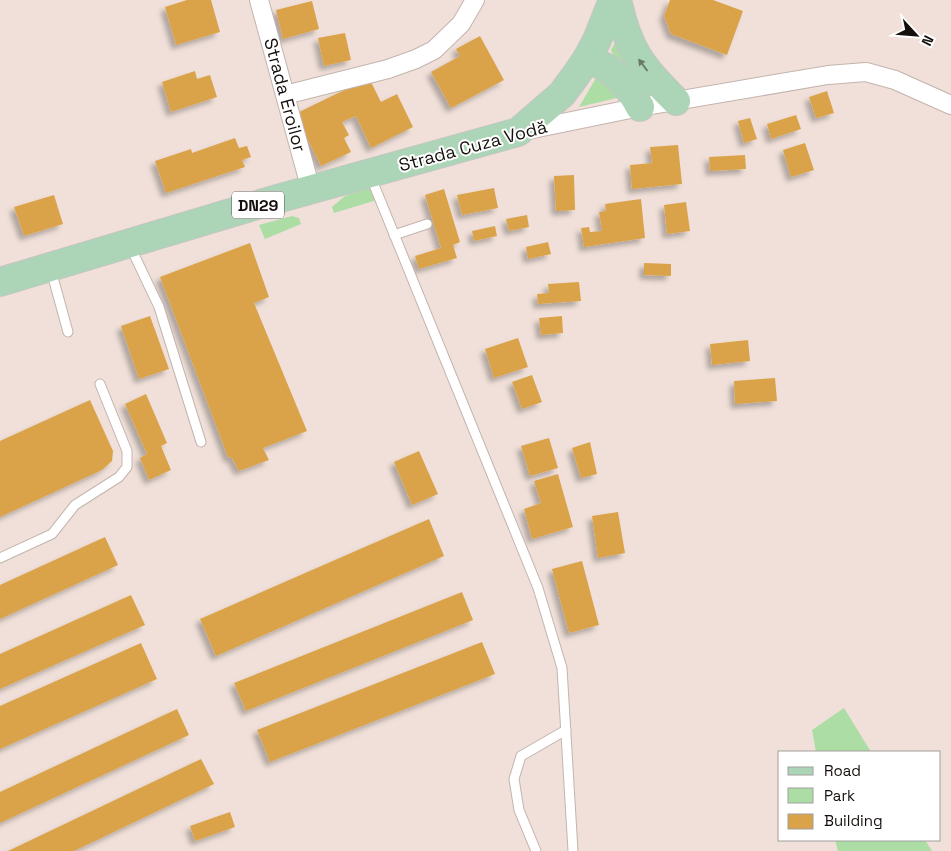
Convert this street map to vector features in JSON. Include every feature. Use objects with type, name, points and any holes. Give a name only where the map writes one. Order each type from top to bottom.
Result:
[{"type":"main road","name":"DN29","points":[[518,132],[562,94],[587,59],[615,0]]},
{"type":"main road","points":[[615,0],[625,32],[640,62],[676,101]]},
{"type":"main road","points":[[587,59],[600,64],[615,74],[628,87],[640,107]]},
{"type":"main road","name":"Strada Cuza Vodă","points":[[0,282],[369,173],[518,132]]},
{"type":"street","name":"Strada Eroilor","points":[[259,0],[311,190]]},
{"type":"street","points":[[285,95],[388,69],[434,50],[461,24],[475,0]]},
{"type":"street","name":"Strada Cuza Vodă","points":[[518,132],[640,107],[828,75],[866,72],[895,80],[951,105]]},
{"type":"lane","points":[[369,173],[538,588],[562,668],[573,851]]},
{"type":"lane","points":[[394,235],[426,224]]},
{"type":"lane","points":[[128,244],[159,307],[201,442]]},
{"type":"lane","points":[[51,267],[68,332]]},
{"type":"lane","points":[[0,558],[52,534],[75,504],[119,477],[127,467],[127,451],[100,384]]},
{"type":"lane","points":[[536,851],[519,810],[514,779],[521,756],[566,730]]},
{"type":"green space","points":[[618,37],[648,90],[644,90],[618,65],[611,50]]},
{"type":"green space","points":[[600,71],[621,97],[579,107]]},
{"type":"green space","points":[[374,185],[380,199],[334,213],[332,207],[345,196]]},
{"type":"green space","points":[[292,216],[299,218],[301,224],[265,239],[259,225]]},
{"type":"green space","points":[[844,708],[870,751],[816,751],[812,730]]},
{"type":"green space","points":[[835,841],[926,841],[932,851],[838,851]]},
{"type":"building","points":[[187,0],[211,0],[220,32],[176,45],[165,7]]},
{"type":"building","points":[[670,0],[713,0],[743,11],[727,55],[671,34],[664,16]]},
{"type":"building","points":[[312,1],[319,29],[283,39],[276,10]]},
{"type":"building","points":[[345,33],[351,60],[324,66],[318,38]]},
{"type":"building","points":[[480,36],[504,80],[451,108],[431,72],[460,56],[456,49]]},
{"type":"building","points":[[195,71],[197,79],[210,75],[217,97],[171,112],[162,82]]},
{"type":"building","points":[[369,78],[381,102],[397,94],[413,127],[371,148],[356,116],[342,122],[349,135],[344,138],[351,152],[321,166],[295,114]]},
{"type":"building","points":[[827,91],[834,113],[816,118],[809,97]]},
{"type":"building","points":[[796,115],[801,129],[771,139],[767,124]]},
{"type":"building","points":[[750,118],[757,139],[744,143],[738,121]]},
{"type":"building","points":[[235,138],[239,148],[247,146],[251,157],[242,160],[245,167],[166,193],[155,161],[191,149],[192,153]]},
{"type":"building","points":[[805,143],[814,170],[791,177],[783,150]]},
{"type":"building","points":[[678,145],[682,184],[632,189],[630,165],[652,163],[650,147]]},
{"type":"building","points":[[745,155],[746,169],[710,171],[709,157]]},
{"type":"building","points":[[574,175],[575,210],[556,211],[554,176]]},
{"type":"building","points":[[494,188],[498,208],[462,215],[457,195]]},
{"type":"building","points":[[444,189],[460,242],[453,245],[457,258],[419,269],[415,256],[441,248],[425,195]]},
{"type":"building","points":[[54,195],[63,224],[24,236],[14,207]]},
{"type":"building","points":[[641,199],[645,238],[584,247],[581,228],[589,227],[590,232],[602,231],[599,212],[606,211],[605,204]]},
{"type":"building","points":[[686,202],[690,231],[667,234],[664,205]]},
{"type":"building","points":[[527,215],[529,227],[509,231],[506,219]]},
{"type":"building","points":[[495,226],[497,236],[474,241],[472,231]]},
{"type":"building","points":[[548,242],[551,254],[528,259],[526,247]]},
{"type":"building","points":[[250,243],[269,297],[254,303],[307,431],[263,448],[269,460],[239,471],[232,458],[228,457],[160,277]]},
{"type":"building","points":[[644,263],[671,264],[671,276],[644,275]]},
{"type":"building","points":[[579,282],[581,301],[538,304],[537,294],[549,293],[548,284]]},
{"type":"building","points":[[150,316],[169,369],[139,379],[121,326]]},
{"type":"building","points":[[562,316],[563,333],[541,335],[539,318]]},
{"type":"building","points":[[518,338],[528,367],[494,378],[485,349]]},
{"type":"building","points":[[748,340],[750,361],[712,365],[710,344]]},
{"type":"building","points":[[532,375],[542,402],[522,409],[512,382]]},
{"type":"building","points":[[775,378],[777,401],[735,404],[734,381]]},
{"type":"building","points":[[146,394],[167,443],[161,446],[171,470],[149,480],[140,458],[147,454],[125,404]]},
{"type":"building","points":[[90,400],[113,451],[112,461],[102,470],[0,517],[0,441]]},
{"type":"building","points":[[549,438],[558,468],[530,476],[521,446]]},
{"type":"building","points":[[590,442],[597,474],[581,478],[572,448]]},
{"type":"building","points":[[419,451],[438,494],[412,505],[394,462]]},
{"type":"building","points":[[558,474],[573,527],[532,539],[524,509],[541,503],[534,481]]},
{"type":"building","points":[[618,512],[625,553],[598,558],[592,516]]},
{"type":"building","points":[[429,519],[444,556],[216,656],[200,619]]},
{"type":"building","points":[[105,537],[118,565],[0,619],[0,585]]},
{"type":"building","points":[[582,561],[599,625],[569,633],[552,569]]},
{"type":"building","points":[[462,592],[473,620],[246,711],[234,683]]},
{"type":"building","points":[[131,595],[145,625],[0,689],[0,654]]},
{"type":"building","points":[[482,642],[495,674],[270,762],[257,730]]},
{"type":"building","points":[[141,643],[157,679],[0,749],[0,706]]},
{"type":"building","points":[[177,709],[189,735],[0,823],[0,792]]},
{"type":"building","points":[[201,759],[214,784],[74,851],[8,851]]},
{"type":"building","points":[[230,812],[235,827],[195,841],[190,826]]}]
